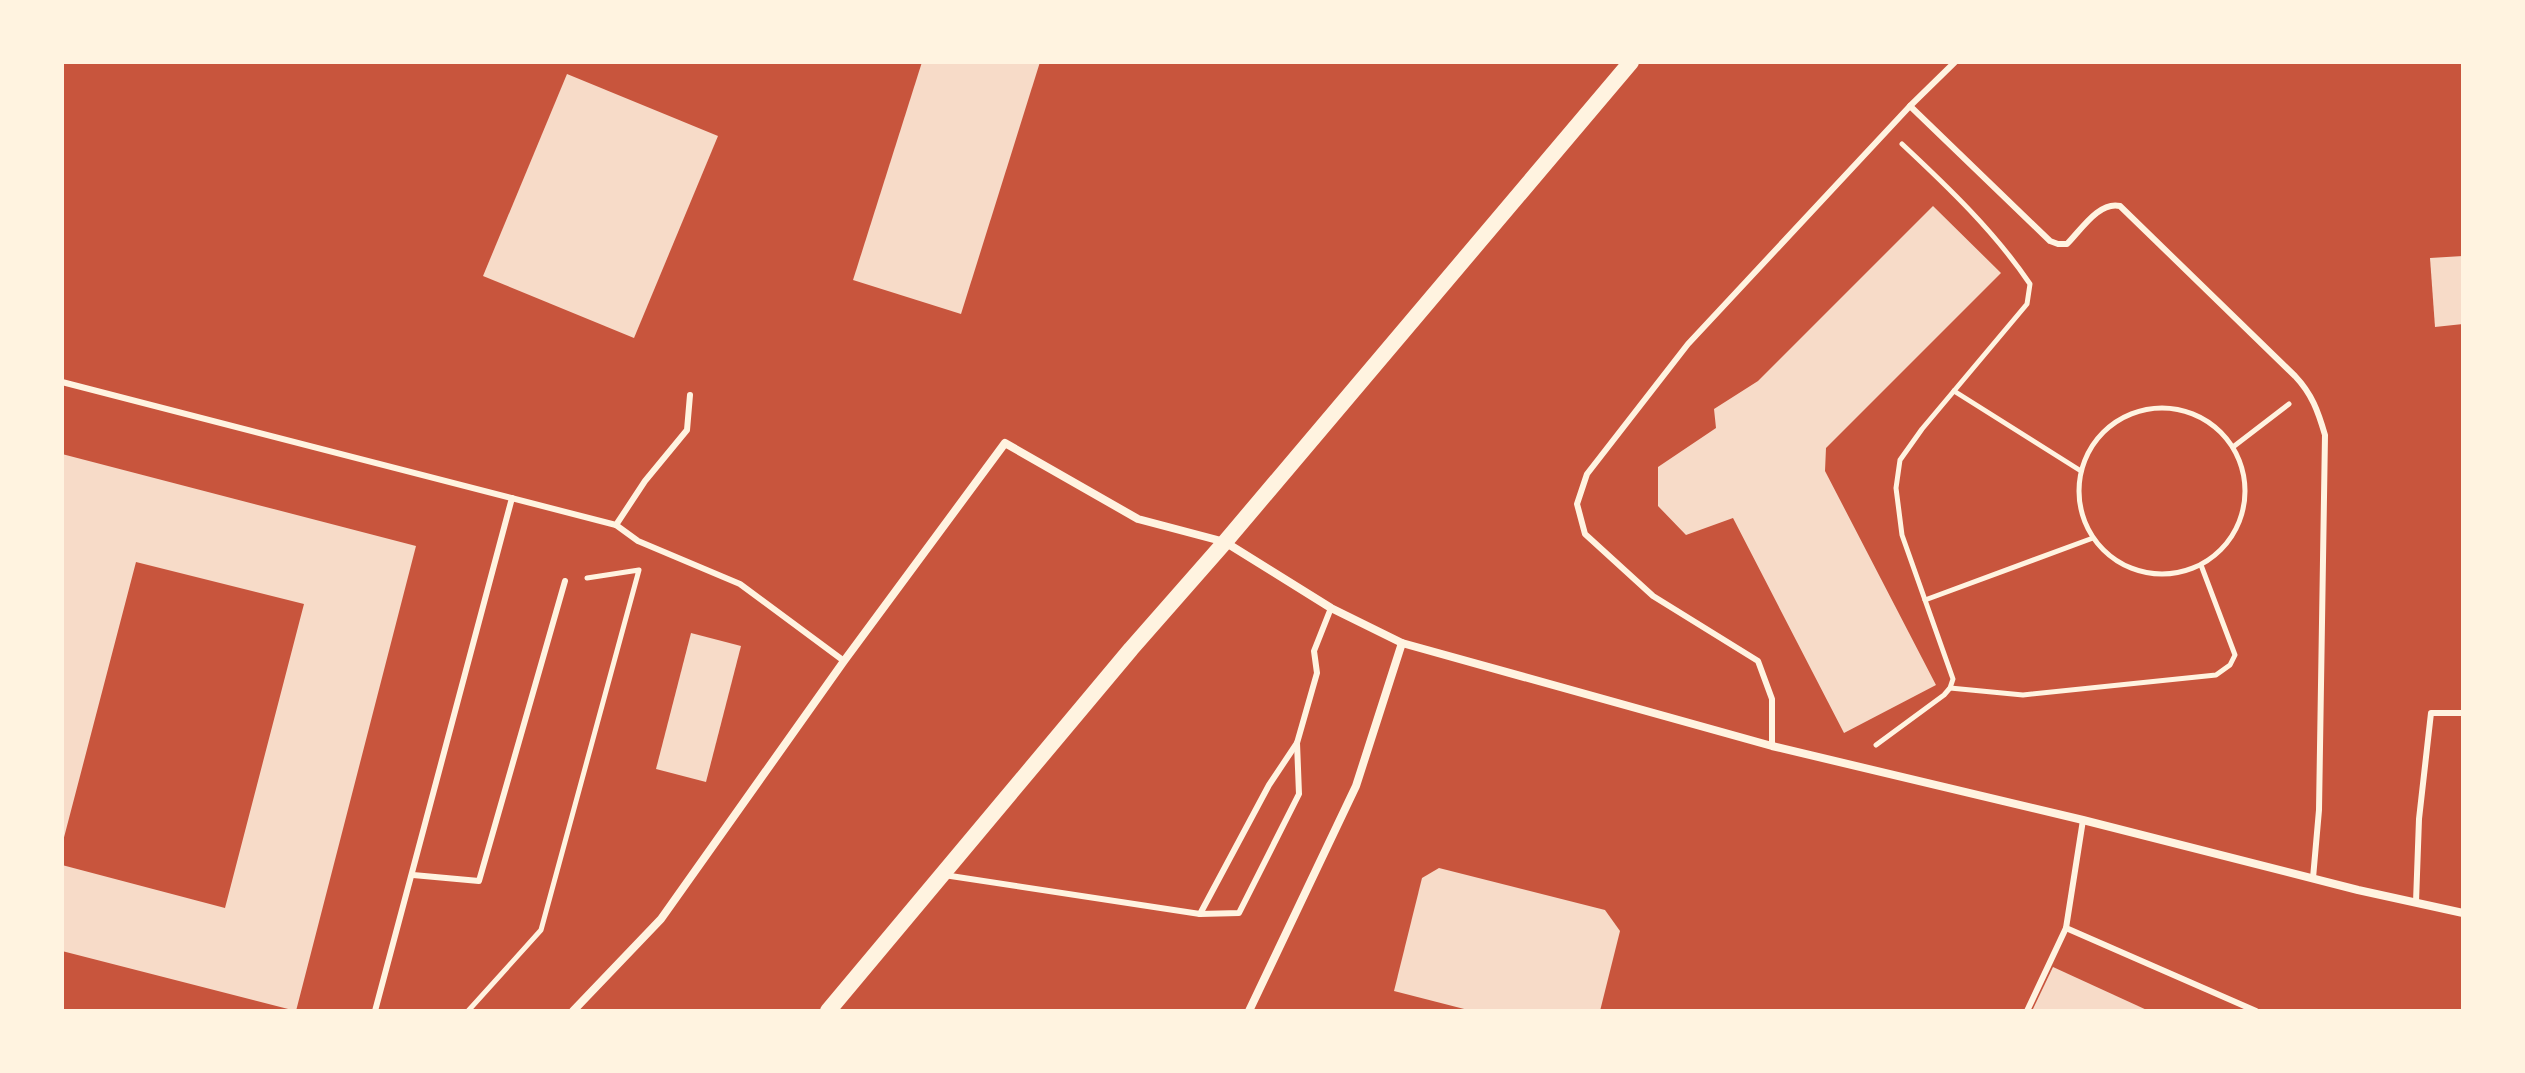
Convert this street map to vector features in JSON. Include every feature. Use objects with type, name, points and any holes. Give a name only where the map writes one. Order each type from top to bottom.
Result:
[{"type":"main road","points":[[828,1011],[1131,649],[1631,62]]},
{"type":"street","points":[[573,1011],[661,919],[844,661],[1005,443],[1138,519],[1225,542],[1331,608],[1402,643],[1772,746],[2463,913]]},
{"type":"street","points":[[1249,1011],[1356,786],[1402,643]]},
{"type":"lane","points":[[1772,746],[1772,699],[1758,661],[1653,596],[1585,534],[1577,504],[1587,474],[1688,344],[1887,130],[1955,62]]},
{"type":"lane","points":[[1910,106],[2050,241],[2067,244],[2102,208],[2112,204],[2120,206],[2308,390],[2316,404],[2325,435],[2319,810],[2313,878]]},
{"type":"lane","points":[[62,382],[616,525],[638,541],[740,584],[844,661]]},
{"type":"lane","points":[[616,525],[645,481],[687,430],[690,395]]},
{"type":"lane","points":[[375,1011],[512,498]]},
{"type":"lane","points":[[413,875],[479,881],[565,581]]},
{"type":"lane","points":[[1200,914],[1269,785],[1297,743],[1317,673],[1314,651],[1331,608]]},
{"type":"lane","points":[[2416,902],[2419,819],[2431,713],[2463,713]]},
{"type":"lane","points":[[944,875],[1200,914],[1239,913],[1299,794],[1297,743]]},
{"type":"lane","points":[[2027,1011],[2066,928],[2083,820]]},
{"type":"lane","points":[[2066,928],[2256,1011]]},
{"type":"path","points":[[1882,740],[1950,688],[1953,679],[1902,535],[1896,488],[1900,460],[2027,304],[2030,284],[1950,190],[1887,130]]},
{"type":"path","points":[[2233,447],[2308,390]]},
{"type":"path","points":[[1954,391],[2081,471]]},
{"type":"path","points":[[2149,409],[2181,410],[2211,423],[2233,447],[2244,472],[2245,500],[2238,526],[2223,549],[2201,565],[2172,574],[2141,572],[2114,560],[2093,538],[2080,506],[2081,471],[2094,442],[2119,420],[2149,409]]},
{"type":"path","points":[[1925,600],[2093,538]]},
{"type":"path","points":[[1950,688],[2023,695],[2216,675],[2230,665],[2235,655],[2201,565]]},
{"type":"path","points":[[468,1011],[541,930],[639,570],[565,581]]},
{"type":"building","points":[[922,62],[1040,62],[961,314],[853,280]]},
{"type":"building","points":[[567,74],[718,136],[634,338],[483,276]]},
{"type":"building","points":[[1933,206],[2001,273],[1826,448],[1825,471],[1936,685],[1844,733],[1733,518],[1686,535],[1658,506],[1658,467],[1716,428],[1714,409],[1758,381]]},
{"type":"building","points":[[2463,256],[2463,324],[2435,327],[2430,258]]},
{"type":"building","points":[[62,454],[416,546],[296,1011],[62,951],[62,865],[225,908],[304,604],[136,562],[62,845]]},
{"type":"building","points":[[691,633],[741,646],[706,782],[656,769]]},
{"type":"building","points":[[1439,868],[1605,910],[1620,931],[1600,1011],[1472,1011],[1394,991],[1422,878]]},
{"type":"building","points":[[2053,967],[2149,1011],[2032,1011]]}]
